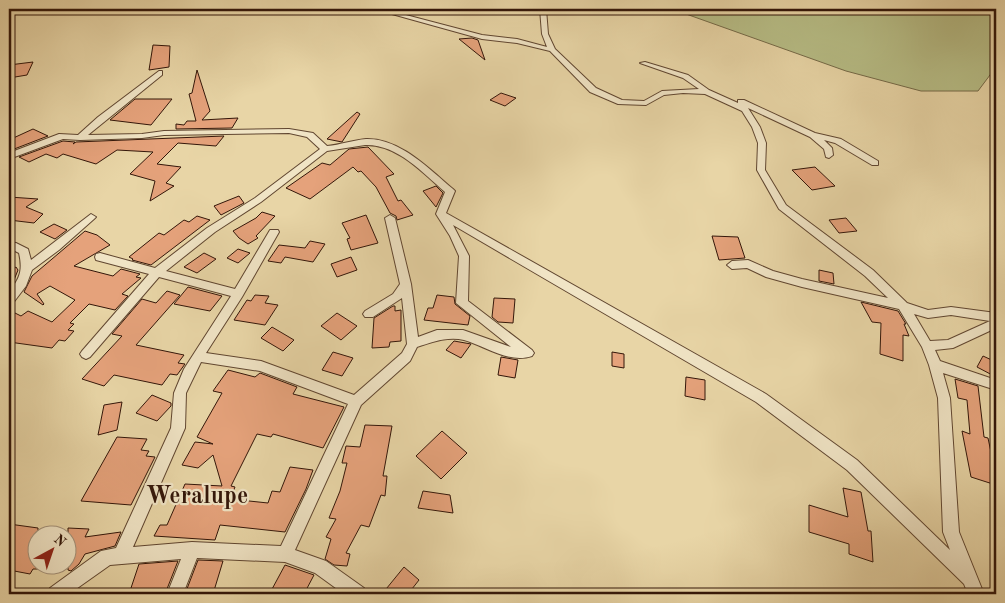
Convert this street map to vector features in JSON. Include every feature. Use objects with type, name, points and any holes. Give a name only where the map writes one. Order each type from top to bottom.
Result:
[{"type":"street","points":[[377,9],[482,37],[517,41],[552,50]]},
{"type":"street","points":[[544,9],[545,34],[552,50],[593,90],[621,102],[646,102],[662,93],[703,88],[777,117],[812,135],[828,148],[829,155]]},
{"type":"street","points":[[643,63],[677,73],[745,109],[756,127],[762,143],[761,170],[782,207],[869,273],[903,306],[927,346],[935,365],[944,398],[951,532],[976,594]]},
{"type":"street","points":[[80,138],[158,73]]},
{"type":"street","points":[[9,156],[62,136],[80,138],[142,136],[164,133],[289,131],[307,133],[317,139],[325,149]]},
{"type":"street","points":[[812,135],[838,141],[875,163]]},
{"type":"street","points":[[86,354],[157,272],[211,230],[258,200],[325,149],[374,141],[397,150],[450,191],[441,214]]},
{"type":"street","points":[[413,344],[437,335],[463,335],[505,351],[528,353],[462,303],[464,256],[455,236],[441,214]]},
{"type":"street","points":[[441,214],[761,398],[852,465],[971,581]]},
{"type":"street","points":[[28,267],[55,248],[91,217]]},
{"type":"street","points":[[286,554],[356,400],[406,357],[413,344],[406,284],[390,218]]},
{"type":"street","points":[[121,556],[178,428],[180,393],[190,369],[238,294],[274,232]]},
{"type":"street","points":[[9,300],[25,282],[28,267],[24,251],[12,245]]},
{"type":"street","points":[[100,257],[238,294]]},
{"type":"street","points":[[732,265],[748,264],[770,274],[802,283],[903,306],[928,314],[951,311],[995,324]]},
{"type":"street","points":[[369,314],[396,297],[406,284]]},
{"type":"street","points":[[927,346],[948,345],[995,324]]},
{"type":"street","points":[[197,357],[260,366],[356,400]]},
{"type":"street","points":[[935,365],[996,385]]},
{"type":"street","points":[[175,594],[192,550]]},
{"type":"street","points":[[56,594],[107,557],[192,550],[286,554],[320,567],[358,594]]},
{"type":"green space","points":[[672,9],[996,9],[996,67],[978,91],[921,91],[846,71]]},
{"type":"building","points":[[472,38],[478,40],[485,60],[459,39]]},
{"type":"building","points":[[153,45],[170,46],[169,67],[149,70]]},
{"type":"building","points":[[33,62],[27,75],[9,78],[9,65]]},
{"type":"building","points":[[197,70],[210,111],[202,120],[238,118],[232,128],[176,129],[176,124],[184,125],[187,121],[196,121],[189,94],[192,93]]},
{"type":"building","points":[[501,93],[516,98],[505,106],[490,100]]},
{"type":"building","points":[[135,99],[172,99],[151,125],[110,120]]},
{"type":"building","points":[[357,112],[360,114],[342,142],[327,139]]},
{"type":"building","points":[[33,129],[48,136],[9,151],[9,140]]},
{"type":"building","points":[[224,136],[216,146],[178,143],[157,164],[181,167],[166,183],[174,186],[150,201],[155,181],[130,174],[153,152],[117,150],[96,164],[63,154],[57,158],[46,154],[29,162],[19,157],[63,141],[75,142],[73,144],[76,142]]},
{"type":"building","points":[[368,147],[394,174],[386,177],[398,201],[401,200],[413,215],[397,220],[396,216],[390,213],[376,187],[361,171],[358,172],[353,167],[310,199],[286,188],[322,163],[330,165],[349,149]]},
{"type":"building","points":[[815,167],[835,186],[812,190],[792,170]]},
{"type":"building","points":[[436,186],[443,193],[436,207],[423,191]]},
{"type":"building","points":[[239,196],[244,203],[221,215],[214,206]]},
{"type":"building","points":[[9,197],[38,199],[26,207],[43,214],[34,223],[9,220]]},
{"type":"building","points":[[262,212],[275,216],[256,236],[258,238],[248,244],[233,231],[256,218]]},
{"type":"building","points":[[366,215],[378,243],[351,250],[347,239],[350,238],[342,223]]},
{"type":"building","points":[[197,216],[210,220],[151,265],[132,260],[129,257],[159,233],[164,235],[184,220],[189,222]]},
{"type":"building","points":[[846,218],[857,231],[839,233],[829,220]]},
{"type":"building","points":[[54,224],[67,230],[55,239],[40,232]]},
{"type":"building","points":[[85,231],[97,235],[110,245],[74,266],[113,276],[121,269],[140,274],[136,277],[141,278],[122,294],[128,296],[115,310],[89,304],[70,323],[74,324],[68,330],[74,331],[65,341],[59,340],[52,348],[9,342],[9,310],[21,316],[28,311],[52,322],[75,300],[50,286],[37,294],[43,305],[24,292],[32,276]]},
{"type":"building","points":[[712,236],[738,237],[745,258],[719,260]]},
{"type":"building","points":[[310,241],[325,244],[313,262],[285,257],[281,263],[268,261],[279,245],[305,248]]},
{"type":"building","points":[[238,249],[250,253],[238,263],[227,258]]},
{"type":"building","points":[[204,253],[216,259],[197,273],[184,267]]},
{"type":"building","points":[[351,257],[357,270],[337,277],[331,264]]},
{"type":"building","points":[[16,267],[18,270],[12,285],[9,283],[9,271]]},
{"type":"building","points":[[819,270],[833,273],[834,284],[819,281]]},
{"type":"building","points":[[188,287],[222,296],[210,311],[174,304]]},
{"type":"building","points":[[167,291],[180,295],[136,345],[184,355],[178,363],[185,364],[177,375],[170,374],[162,385],[114,375],[104,386],[82,379],[122,336],[112,334],[142,299],[156,303]]},
{"type":"building","points":[[255,295],[269,296],[265,303],[278,305],[265,325],[234,320],[247,300],[251,301]]},
{"type":"building","points":[[437,295],[454,297],[455,304],[470,316],[468,325],[424,320],[428,308],[433,308]]},
{"type":"building","points":[[494,298],[515,299],[513,323],[498,322],[492,317]]},
{"type":"building","points":[[861,302],[898,311],[906,324],[904,324],[909,336],[903,335],[903,361],[880,354],[881,323],[872,322]]},
{"type":"building","points":[[395,306],[395,311],[401,310],[401,341],[390,342],[389,347],[372,348],[374,318]]},
{"type":"building","points":[[337,313],[357,326],[341,340],[321,326]]},
{"type":"building","points":[[272,327],[294,340],[283,351],[261,338]]},
{"type":"building","points":[[454,341],[471,344],[461,358],[446,350]]},
{"type":"building","points":[[333,352],[353,358],[342,376],[322,370]]},
{"type":"building","points":[[612,352],[624,354],[624,368],[612,366]]},
{"type":"building","points":[[983,356],[996,362],[996,377],[977,367]]},
{"type":"building","points":[[501,357],[518,360],[515,378],[498,375]]},
{"type":"building","points":[[228,370],[255,377],[260,373],[297,387],[293,394],[344,407],[323,448],[273,434],[271,437],[257,434],[231,486],[235,487],[230,499],[268,503],[272,491],[280,492],[290,467],[313,470],[285,532],[220,525],[215,540],[154,536],[160,525],[167,525],[185,484],[222,486],[213,455],[198,468],[182,465],[195,442],[213,444],[197,437],[222,393],[213,391]]},
{"type":"building","points":[[686,377],[705,380],[705,400],[685,396]]},
{"type":"building","points":[[955,379],[978,386],[984,437],[988,438],[996,476],[996,485],[971,477],[962,431],[970,434],[967,400],[958,398]]},
{"type":"building","points":[[152,395],[171,403],[171,406],[157,421],[136,413]]},
{"type":"building","points":[[122,402],[117,430],[98,435],[104,405]]},
{"type":"building","points":[[365,425],[392,426],[383,476],[387,476],[385,496],[381,495],[369,527],[361,525],[346,553],[350,554],[347,566],[334,565],[325,559],[331,539],[326,537],[336,519],[329,518],[340,491],[347,463],[342,463],[346,446],[360,447]]},
{"type":"building","points":[[442,431],[467,453],[441,479],[416,456]]},
{"type":"building","points":[[117,437],[147,439],[141,450],[149,451],[146,456],[155,457],[131,505],[81,501]]},
{"type":"building","points":[[843,488],[861,492],[868,531],[871,531],[873,562],[849,554],[849,544],[809,532],[809,505],[848,517]]},
{"type":"building","points":[[423,491],[450,495],[453,513],[418,508]]},
{"type":"building","points":[[9,524],[28,527],[28,574],[9,570]]},
{"type":"building","points":[[78,528],[89,529],[85,537],[121,532],[115,546],[85,554],[79,564]]},
{"type":"building","points":[[198,560],[223,561],[213,594],[185,594]]},
{"type":"building","points":[[178,561],[165,594],[129,594],[139,564]]},
{"type":"building","points":[[285,565],[314,575],[304,594],[280,594],[271,591]]},
{"type":"building","points":[[404,567],[419,580],[408,594],[382,594]]},
{"type":"district","name":"Weralupe","points":[[197,495]]}]
